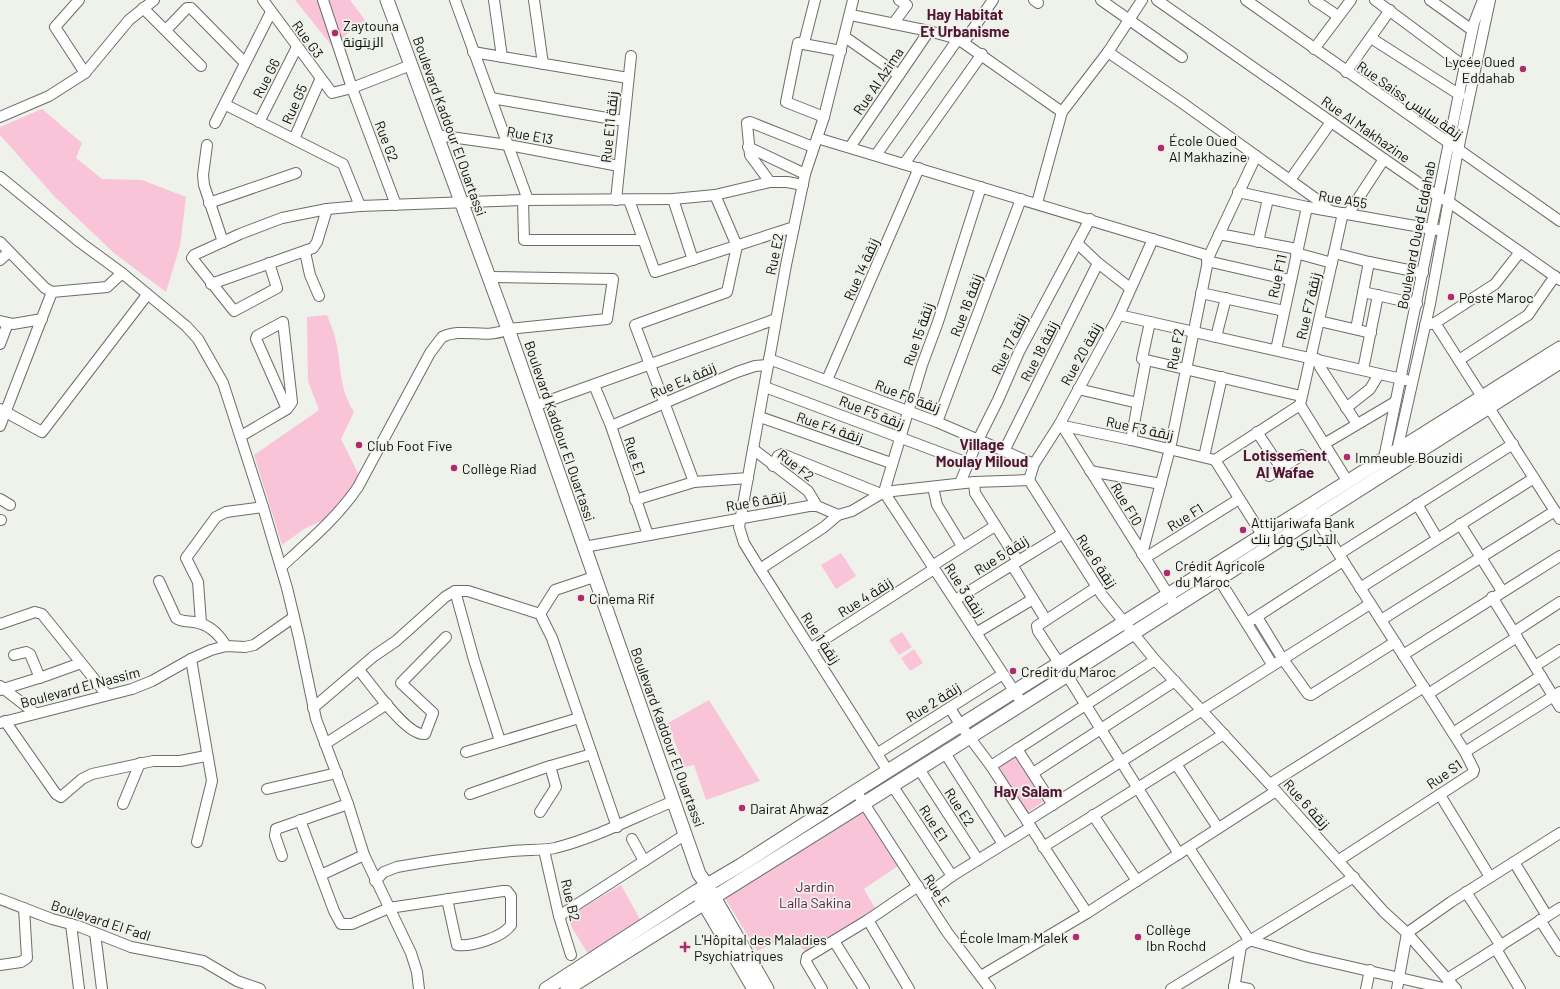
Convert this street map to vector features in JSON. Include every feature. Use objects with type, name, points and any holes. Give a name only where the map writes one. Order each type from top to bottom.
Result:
[{"type":"main road","name":"Boulevard Kaddour El Ouartassi","points":[[387,0],[460,203],[508,329],[594,577],[686,834],[701,883],[709,901],[745,963]]},
{"type":"main road","points":[[546,989],[701,883],[741,865],[1124,622],[1172,600],[1312,512],[1380,476],[1486,402],[1558,356]]},
{"type":"main road","points":[[1312,512],[1348,482],[1384,459],[1486,402]]},
{"type":"main road","points":[[567,989],[945,753],[1133,633],[1172,600]]},
{"type":"main road","points":[[745,963],[754,989]]},
{"type":"main road","points":[[745,963],[767,989]]},
{"type":"street","points":[[79,0],[55,27],[85,73]]},
{"type":"street","points":[[0,117],[49,96],[85,73],[129,20],[154,0]]},
{"type":"street","name":"Rue G3","points":[[262,0],[320,80],[334,94],[352,88]]},
{"type":"street","name":"Rue G2","points":[[323,0],[352,88],[396,205]]},
{"type":"street","points":[[455,0],[508,145],[525,200],[524,240],[643,240]]},
{"type":"street","points":[[494,0],[502,57]]},
{"type":"street","points":[[534,0],[543,64]]},
{"type":"street","points":[[804,43],[815,0]]},
{"type":"street","name":"Rue E2","points":[[741,517],[760,417],[776,319],[805,174],[824,116],[851,15],[853,0]]},
{"type":"street","points":[[893,24],[907,5],[899,0]]},
{"type":"street","points":[[876,156],[961,40],[994,0]]},
{"type":"street","points":[[1101,0],[1182,57]]},
{"type":"street","points":[[1037,203],[1062,112],[1108,52],[1142,0]]},
{"type":"street","name":"Rue Al Makhazine","points":[[1157,0],[1384,159],[1439,197],[1449,202],[1558,278]]},
{"type":"street","name":"Rue Saiss زنقة سايس","points":[[1246,0],[1448,144],[1560,221]]},
{"type":"street","points":[[1314,49],[1351,0]]},
{"type":"street","points":[[1375,0],[1465,65],[1474,75]]},
{"type":"street","points":[[1430,0],[1472,30]]},
{"type":"street","name":"Boulevard Oued Eddahab","points":[[1380,476],[1417,304],[1472,30],[1483,0]]},
{"type":"street","name":"Boulevard Oued Eddahab","points":[[1393,468],[1412,382],[1430,324],[1458,150],[1490,0]]},
{"type":"street","points":[[1320,2],[1338,16]]},
{"type":"street","points":[[143,8],[201,66]]},
{"type":"street","points":[[166,30],[187,8],[190,8],[245,63]]},
{"type":"street","points":[[1346,72],[1390,10]]},
{"type":"street","points":[[215,123],[226,105],[271,12]]},
{"type":"street","points":[[851,15],[929,31],[961,40],[982,54],[1026,88],[1062,112]]},
{"type":"street","name":"Rue Al Azima","points":[[850,147],[929,31]]},
{"type":"street","points":[[845,37],[899,75]]},
{"type":"street","points":[[1371,38],[1460,95]]},
{"type":"street","points":[[824,116],[786,102],[798,43],[841,50]]},
{"type":"street","name":"Rue G6","points":[[259,122],[297,47]]},
{"type":"street","points":[[473,52],[628,78]]},
{"type":"street","points":[[1108,52],[1290,180],[1329,210]]},
{"type":"street","points":[[904,164],[982,54]]},
{"type":"street","name":"Rue E11 زنقة","points":[[616,200],[631,56]]},
{"type":"street","points":[[352,88],[411,65]]},
{"type":"street","name":"Rue G5","points":[[294,139],[320,80]]},
{"type":"street","points":[[491,98],[624,121]]},
{"type":"street","points":[[226,105],[343,164],[360,206]]},
{"type":"street","points":[[770,182],[751,157],[748,147],[747,123],[750,122],[815,142],[850,147],[1090,219],[1208,258],[1290,280]]},
{"type":"street","points":[[1290,180],[1331,122]]},
{"type":"street","name":"Rue E13","points":[[436,135],[508,145],[619,166]]},
{"type":"street","points":[[207,145],[203,174],[209,203],[223,242]]},
{"type":"street","points":[[748,147],[805,174]]},
{"type":"street","name":"Rue F2","points":[[1144,556],[1170,449],[1192,332],[1208,258],[1256,156]]},
{"type":"street","points":[[1345,213],[1384,159]]},
{"type":"street","name":"Rue 14 زنقة","points":[[827,380],[919,168]]},
{"type":"street","points":[[209,203],[296,173]]},
{"type":"street","points":[[0,177],[81,243],[122,273],[186,326],[198,339],[222,383],[241,436],[281,567],[294,617],[313,708],[348,804],[364,855],[375,881],[411,953],[417,972],[419,989]]},
{"type":"street","points":[[269,263],[277,288],[233,311],[192,257],[223,242],[282,218],[327,209],[360,206],[525,200],[673,199],[715,195],[770,182],[787,182],[803,185]]},
{"type":"street","name":"Rue 15 زنقة","points":[[882,493],[981,187]]},
{"type":"street","name":"Rue A55","points":[[1238,192],[1307,207],[1444,231]]},
{"type":"street","points":[[694,482],[636,324],[726,292],[737,246],[715,195]]},
{"type":"street","points":[[673,199],[693,260]]},
{"type":"street","name":"Rue 16 زنقة","points":[[937,422],[1020,199]]},
{"type":"street","points":[[1258,242],[1268,199]]},
{"type":"street","points":[[629,200],[654,272],[794,227]]},
{"type":"street","name":"Rue F11","points":[[1276,350],[1307,207]]},
{"type":"street","points":[[211,284],[305,252],[316,246],[327,209]]},
{"type":"street","name":"Rue F7 زنقة","points":[[1301,401],[1314,358],[1319,321],[1345,213]]},
{"type":"street","name":"Rue 17 زنقة","points":[[960,484],[978,440],[998,400],[1019,352],[1090,219]]},
{"type":"street","points":[[1219,234],[1333,258],[1370,262],[1423,273]]},
{"type":"street","name":"Rue 20 زنقة","points":[[1028,480],[1034,464],[1061,426],[1078,389],[1119,315],[1153,239]]},
{"type":"street","points":[[0,242],[45,288],[52,292],[107,288],[122,273]]},
{"type":"street","points":[[1077,243],[1098,263],[1130,288]]},
{"type":"street","points":[[0,260],[9,252]]},
{"type":"street","points":[[305,252],[310,275],[318,296]]},
{"type":"street","points":[[1381,620],[1481,558],[1557,515],[1459,360],[1430,324],[1495,284],[1520,252]]},
{"type":"street","points":[[1356,329],[1370,262]]},
{"type":"street","name":"Rue 18 زنقة","points":[[1004,451],[1098,263]]},
{"type":"street","points":[[281,567],[336,516],[358,487],[437,342],[442,337],[462,332],[495,334],[508,329],[607,320],[614,279],[488,277]]},
{"type":"street","points":[[1459,360],[1528,315],[1558,278]]},
{"type":"street","points":[[0,426],[3,411],[52,292]]},
{"type":"street","points":[[1363,292],[1417,304]]},
{"type":"street","points":[[1201,293],[1284,311]]},
{"type":"street","points":[[3,411],[42,432],[148,295]]},
{"type":"street","points":[[1363,370],[1378,295]]},
{"type":"street","points":[[1216,337],[1226,298]]},
{"type":"street","points":[[1119,315],[1314,358],[1412,382]]},
{"type":"street","points":[[0,344],[4,322],[13,324],[42,319]]},
{"type":"street","points":[[534,406],[776,319]]},
{"type":"street","points":[[1319,321],[1371,333]]},
{"type":"street","points":[[241,436],[286,409],[293,400],[283,322],[257,336],[256,339],[286,409]]},
{"type":"street","points":[[1150,322],[1141,357],[1146,360],[1222,377],[1301,401],[1324,444],[1348,482]]},
{"type":"street","points":[[1314,358],[1357,424]]},
{"type":"street","points":[[1131,440],[1146,360]]},
{"type":"street","name":"Rue F6 زنقة","points":[[769,362],[827,380],[937,422],[1034,464]]},
{"type":"street","name":"Rue E4 زنقة","points":[[611,426],[747,368],[769,362]]},
{"type":"street","points":[[1346,408],[1370,389],[1379,374]]},
{"type":"street","points":[[1204,457],[1222,377]]},
{"type":"street","name":"Rue E1","points":[[594,385],[611,426],[648,535]]},
{"type":"street","name":"Rue F5 زنقة","points":[[765,387],[968,463]]},
{"type":"street","points":[[1078,389],[1138,403]]},
{"type":"street","points":[[1266,541],[1215,460],[1301,401]]},
{"type":"street","points":[[1324,444],[1395,402]]},
{"type":"street","name":"Rue F4 زنقة","points":[[760,417],[891,463]]},
{"type":"street","name":"Rue F3 زنقة","points":[[1061,426],[1131,440],[1215,460]]},
{"type":"street","name":"Rue F10","points":[[1061,426],[1172,600]]},
{"type":"street","points":[[1257,432],[1281,468]]},
{"type":"street","points":[[1247,623],[1417,504],[1513,444]]},
{"type":"street","name":"Rue F2","points":[[753,449],[773,466],[808,491],[817,506]]},
{"type":"street","points":[[773,466],[778,456],[782,454],[882,493]]},
{"type":"street","points":[[1269,476],[1302,455]]},
{"type":"street","points":[[1090,471],[1161,484]]},
{"type":"street","points":[[635,500],[694,482],[748,478]]},
{"type":"street","points":[[1360,588],[1534,478]]},
{"type":"street","points":[[760,569],[824,527],[838,515],[852,511],[882,493],[974,482],[1028,480]]},
{"type":"street","name":"Rue 6 زنقة","points":[[1028,480],[1097,587],[1155,660],[1339,860],[1384,912],[1407,933],[1448,984],[1456,989]]},
{"type":"street","points":[[974,482],[975,493],[995,526],[1033,599],[1046,620]]},
{"type":"street","points":[[933,487],[937,505],[962,546]]},
{"type":"street","name":"Rue 3 زنقة","points":[[882,493],[933,567],[1022,703]]},
{"type":"street","points":[[0,499],[10,505]]},
{"type":"street","name":"Rue F1","points":[[1144,556],[1239,499]]},
{"type":"street","points":[[1417,504],[1437,538]]},
{"type":"street","name":"Rue 6 زنقة","points":[[584,547],[741,517],[809,506],[817,506],[838,515]]},
{"type":"street","points":[[201,623],[198,582],[186,558],[187,554],[197,544],[216,517],[232,511],[246,511],[263,507]]},
{"type":"street","points":[[1312,512],[1465,752]]},
{"type":"street","name":"Rue 1 زنقة","points":[[741,517],[739,528],[740,534],[760,569],[888,771]]},
{"type":"street","points":[[1460,524],[1502,591]]},
{"type":"street","name":"Rue 4 زنقة","points":[[811,648],[962,546],[995,526]]},
{"type":"street","name":"Rue 5 زنقة","points":[[955,600],[1062,534]]},
{"type":"street","points":[[1402,655],[1492,597],[1560,556]]},
{"type":"street","points":[[1215,573],[1272,664]]},
{"type":"street","points":[[540,614],[555,590],[594,577]]},
{"type":"street","points":[[159,581],[176,618],[179,621],[201,623],[220,636],[226,646]]},
{"type":"street","points":[[1059,663],[1037,629],[1037,626],[1097,587]]},
{"type":"street","points":[[313,708],[396,641],[444,597],[455,591],[468,591],[540,614],[552,638],[617,827]]},
{"type":"street","points":[[455,591],[474,660],[500,741]]},
{"type":"street","points":[[1492,597],[1541,676],[1557,694],[1560,707]]},
{"type":"street","points":[[976,633],[1033,599]]},
{"type":"street","points":[[984,985],[1087,913],[1218,828],[1273,788],[1515,635],[1560,602]]},
{"type":"street","points":[[925,896],[952,876],[1002,844],[1053,805],[1272,664],[1370,604]]},
{"type":"street","points":[[0,624],[35,612],[40,613],[107,696]]},
{"type":"street","name":"Boulevard El Nassim","points":[[2,722],[132,689],[152,681],[206,652],[226,646],[245,647],[254,645],[294,617]]},
{"type":"street","points":[[1257,617],[1305,692],[1311,695],[1395,642]]},
{"type":"street","points":[[359,670],[408,728],[420,734],[427,733],[433,713],[401,683],[446,637]]},
{"type":"street","points":[[1535,666],[1560,650]]},
{"type":"street","points":[[14,655],[26,652],[30,654],[40,678]]},
{"type":"street","points":[[191,659],[212,785],[197,842]]},
{"type":"street","points":[[991,766],[1155,660]]},
{"type":"street","points":[[1,688],[40,678],[81,663]]},
{"type":"street","name":"Rue 2 زنقة","points":[[878,753],[1002,674]]},
{"type":"street","points":[[1067,674],[1179,854]]},
{"type":"street","points":[[1453,733],[1541,676]]},
{"type":"street","points":[[1033,773],[1175,682]]},
{"type":"street","points":[[1,688],[35,713]]},
{"type":"street","name":"Rue S1","points":[[1339,860],[1473,773],[1474,767],[1465,752],[1557,694]]},
{"type":"street","points":[[325,744],[387,704]]},
{"type":"street","points":[[950,708],[961,726],[991,766],[1087,913]]},
{"type":"street","points":[[466,752],[579,718]]},
{"type":"street","points":[[2,722],[58,796],[63,796],[88,775],[140,763],[153,761],[180,761],[206,756]]},
{"type":"street","points":[[1043,847],[1224,734]]},
{"type":"street","points":[[1017,749],[1053,805]]},
{"type":"street","points":[[945,753],[1002,844]]},
{"type":"street","points":[[470,794],[550,766],[592,754]]},
{"type":"street","points":[[123,804],[140,763]]},
{"type":"street","points":[[1176,764],[1218,828]]},
{"type":"street","points":[[540,812],[556,787],[550,766]]},
{"type":"street","name":"Rue E2","points":[[918,769],[978,860]]},
{"type":"street","points":[[267,789],[337,773]]},
{"type":"street","name":"Rue E1","points":[[892,785],[952,876]]},
{"type":"street","name":"Rue E","points":[[856,791],[947,932],[984,985]]},
{"type":"street","points":[[1440,795],[1490,877]]},
{"type":"street","points":[[375,881],[384,872],[397,867],[506,852],[544,850],[617,827],[636,816],[674,801]]},
{"type":"street","points":[[282,856],[275,836],[275,832],[280,826],[348,804]]},
{"type":"street","points":[[1093,815],[1137,881]]},
{"type":"street","points":[[300,820],[341,924],[352,924],[389,908],[448,899],[507,891],[511,896],[511,925],[486,941],[457,945],[448,899]]},
{"type":"street","points":[[1397,989],[1407,933],[1466,892],[1560,833]]},
{"type":"street","points":[[559,916],[686,834]]},
{"type":"street","points":[[632,839],[644,861]]},
{"type":"street","points":[[1188,848],[1245,943],[1234,987],[1249,989]]},
{"type":"street","name":"Rue B2","points":[[544,850],[559,916],[571,955]]},
{"type":"street","points":[[321,876],[364,855]]},
{"type":"street","points":[[1514,862],[1560,951]]},
{"type":"street","points":[[1171,989],[1354,877]]},
{"type":"street","points":[[822,989],[805,960],[807,957],[868,920],[918,886]]},
{"type":"street","points":[[1466,892],[1520,989]]},
{"type":"street","name":"Boulevard El Fadl","points":[[2,901],[52,919],[71,924],[130,947],[202,961],[237,981],[260,989]]},
{"type":"street","points":[[0,965],[21,962],[27,958],[24,908]]},
{"type":"street","points":[[1245,943],[1370,970],[1399,977],[1425,986],[1448,984],[1498,948],[1560,908]]},
{"type":"street","points":[[868,920],[909,989]]},
{"type":"street","points":[[71,924],[79,989]]},
{"type":"street","points":[[95,933],[102,989]]},
{"type":"street","points":[[834,941],[864,989]]},
{"type":"street","points":[[1366,989],[1370,970]]},
{"type":"green space","name":"Zaytouna الزيتونة","points":[[295,0],[350,0],[365,20],[332,46]]},
{"type":"green space","points":[[42,109],[82,143],[76,158],[102,179],[142,180],[186,197],[180,246],[166,292],[114,253],[54,196],[0,135],[0,127]]},
{"type":"green space","points":[[327,315],[336,341],[345,394],[354,412],[341,439],[360,477],[334,515],[304,529],[282,545],[254,455],[319,410],[308,381],[307,317]]},
{"type":"green space","points":[[841,553],[856,576],[836,589],[821,565]]},
{"type":"green space","points":[[902,632],[912,647],[899,655],[889,640]]},
{"type":"green space","points":[[914,649],[923,663],[910,671],[901,658]]},
{"type":"green space","points":[[709,700],[760,781],[706,800],[694,765],[684,767],[668,723]]},
{"type":"green space","points":[[1018,754],[1047,799],[1028,812],[999,767]]},
{"type":"green space","name":"Jardin Lalla Sakina","points":[[864,812],[898,866],[864,889],[875,908],[806,953],[792,934],[757,951],[725,898]]},
{"type":"green space","points":[[621,885],[641,921],[588,954],[571,926],[571,915]]},
{"type":"place","name":"Zaytouna الزيتونة","points":[[335,33]]},
{"type":"place","name":"Lycée Oued Eddahab","points":[[1523,69]]},
{"type":"place","name":"École Oued Al Makhazine","points":[[1161,148]]},
{"type":"place","name":"Poste Maroc","points":[[1451,297]]},
{"type":"place","name":"Club Foot Five","points":[[359,445]]},
{"type":"place","name":"Immeuble Bouzidi","points":[[1347,457]]},
{"type":"place","name":"Collège Riad","points":[[454,468]]},
{"type":"place","name":"Attijariwafa Bank التجاري وفا بنك","points":[[1243,530]]},
{"type":"place","name":"Crédit Agricole du Maroc","points":[[1167,573]]},
{"type":"place","name":"Cinema Rif","points":[[581,598]]},
{"type":"place","name":"Credit du Maroc","points":[[1013,671]]},
{"type":"place","name":"Dairat Ahwaz","points":[[742,808]]},
{"type":"place","name":"École Imam Malek","points":[[1076,937]]},
{"type":"place","name":"Collège Ibn Rochd","points":[[1138,937]]},
{"type":"place","name":"L'Hôpital des Maladies Psychiatriques","points":[[685,947]]},
{"type":"district","name":"Hay Habitat Et Urbanisme","points":[[965,22]]},
{"type":"district","name":"Village Moulay Miloud","points":[[982,452]]},
{"type":"district","name":"Lotissement Al Wafae","points":[[1285,464]]},
{"type":"district","name":"Hay Salam","points":[[1028,791]]}]
